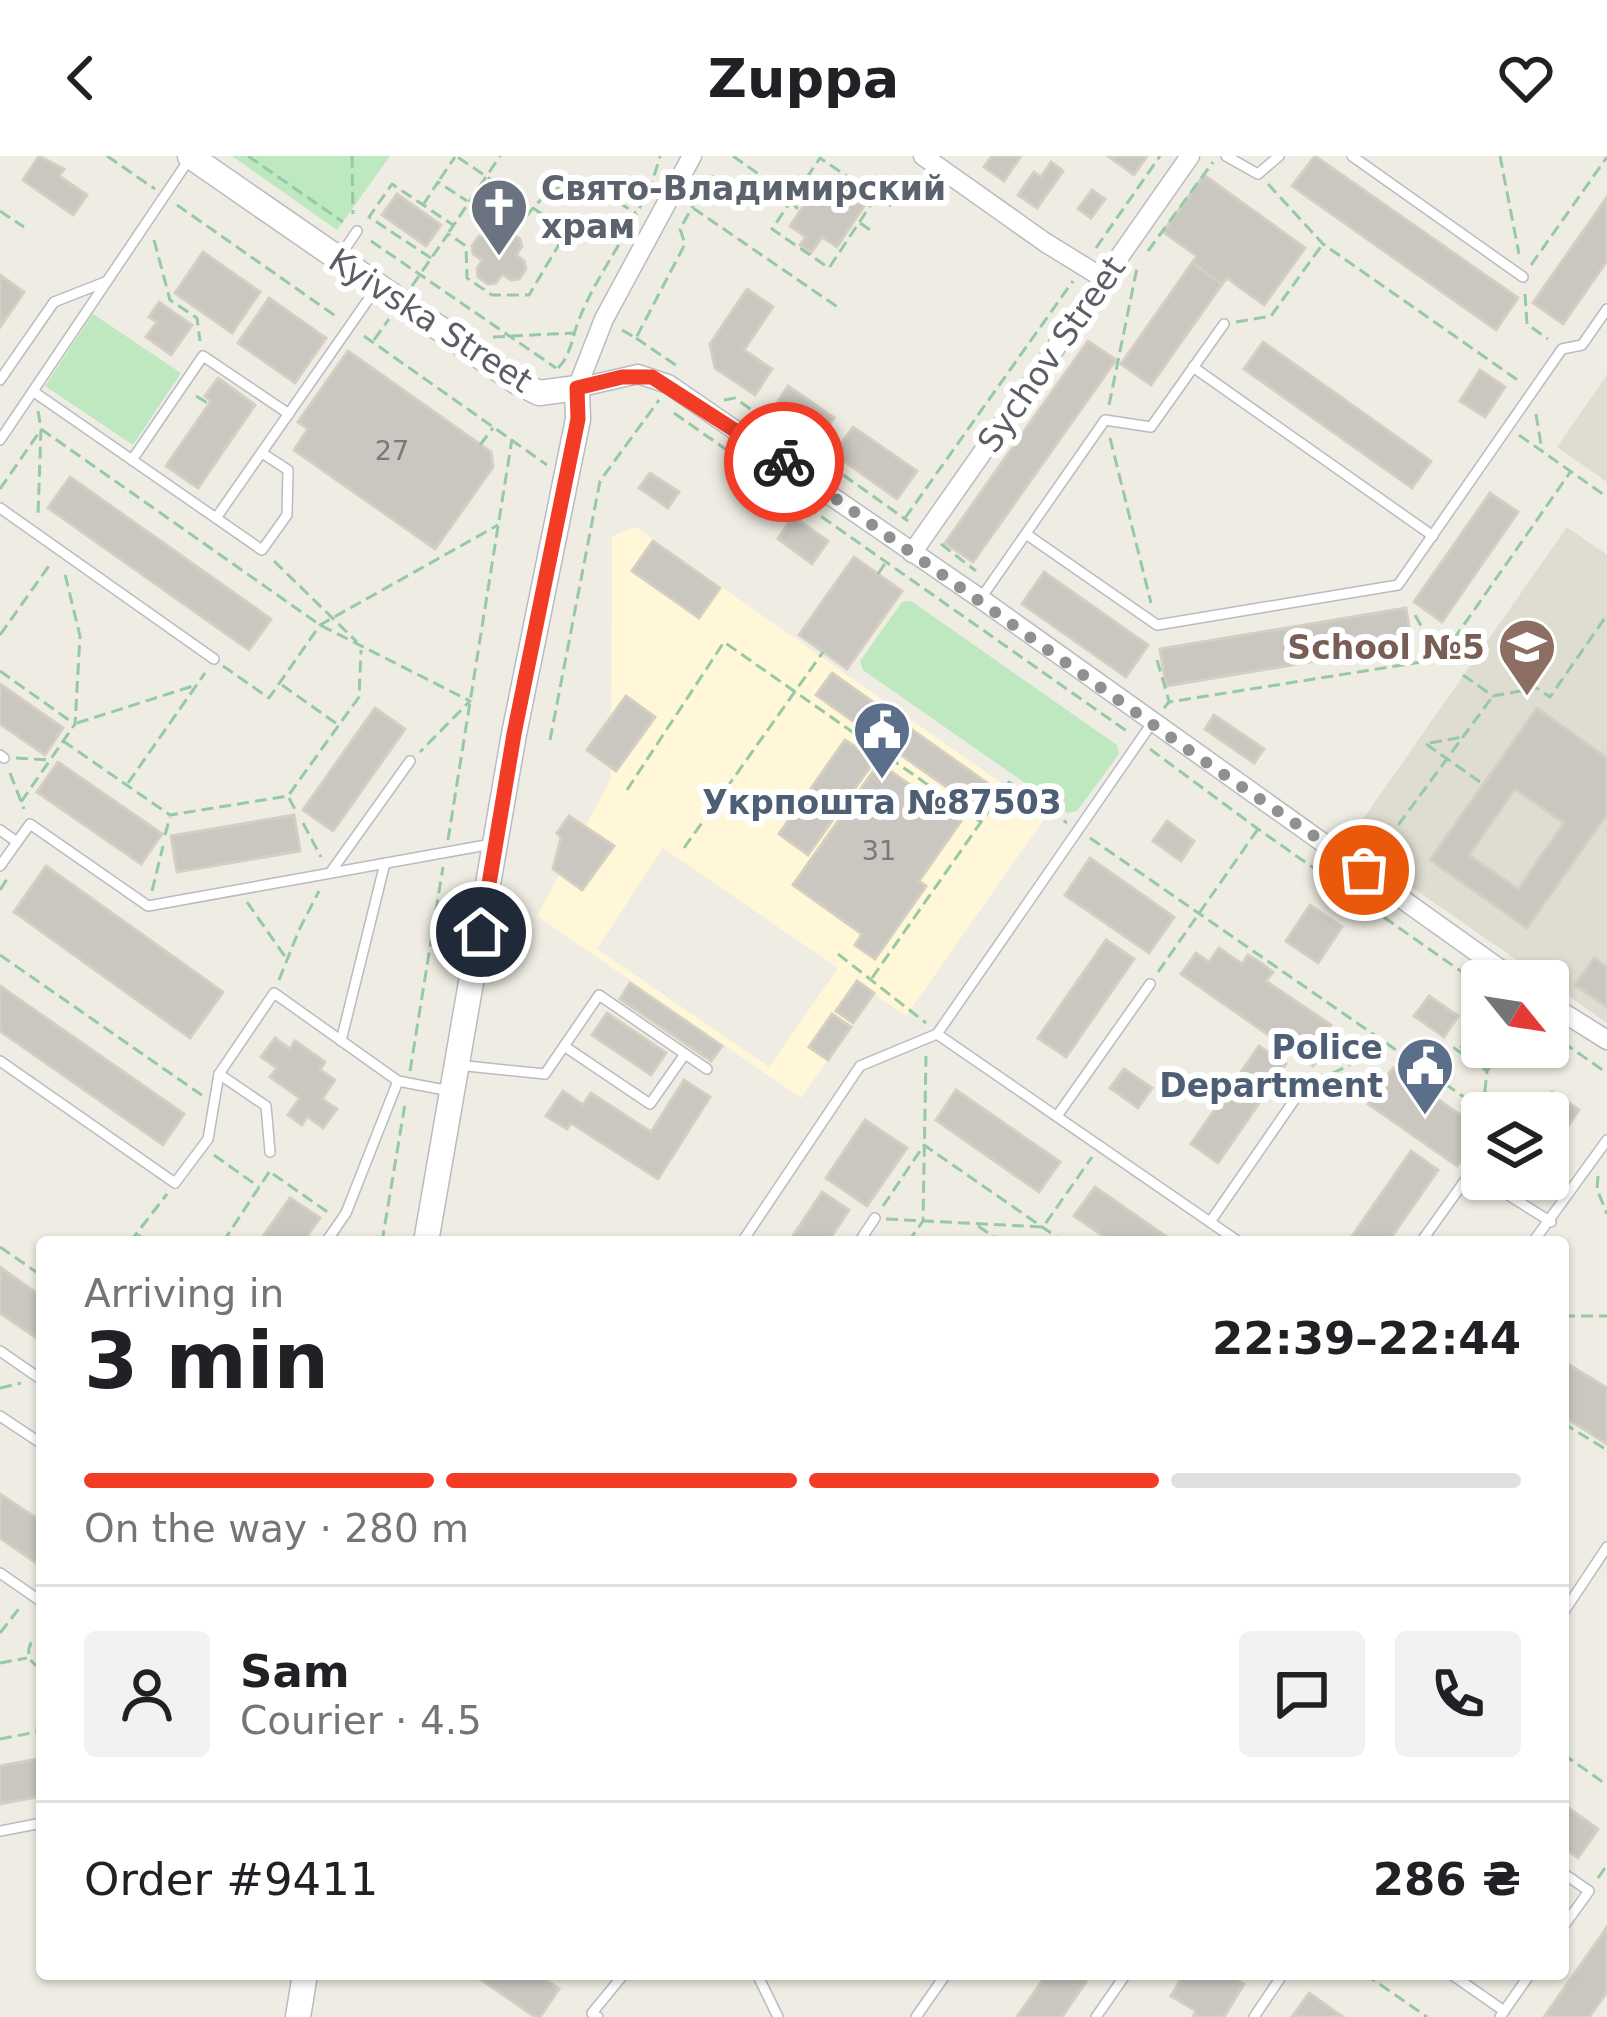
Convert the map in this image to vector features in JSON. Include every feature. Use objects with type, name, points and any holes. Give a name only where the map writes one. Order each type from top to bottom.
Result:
[{"type":"street","name":"Kyivska Street","points":[[191,156],[530,389],[539,393],[577,388],[638,374],[663,393]]},
{"type":"street","points":[[923,156],[1103,278]]},
{"type":"street","name":"Sychov Street","points":[[912,553],[1183,158]]},
{"type":"street","points":[[427,1236],[514,734],[578,419],[577,388],[604,319],[691,159]]},
{"type":"street","points":[[663,393],[981,599],[1488,960]]},
{"type":"street","points":[[1569,1016],[1607,1040]]},
{"type":"street","points":[[298,2017],[304,1980]]},
{"type":"lane","points":[[0,440],[191,156]]},
{"type":"lane","points":[[1226,156],[1258,174],[1279,156]]},
{"type":"lane","points":[[1352,156],[1523,277]]},
{"type":"lane","points":[[338,259],[357,231]]},
{"type":"lane","points":[[0,380],[54,302],[105,282]]},
{"type":"lane","points":[[217,518],[376,286]]},
{"type":"lane","points":[[1026,534],[1157,625],[1398,585],[1562,349],[1582,345],[1607,309]]},
{"type":"lane","points":[[981,599],[1106,420],[1151,427],[1224,324]]},
{"type":"lane","points":[[132,460],[203,356],[289,414]]},
{"type":"lane","points":[[1193,367],[1433,536]]},
{"type":"lane","points":[[34,392],[262,550],[287,514],[288,470],[262,453]]},
{"type":"lane","points":[[0,508],[214,659]]},
{"type":"lane","points":[[746,1236],[860,1066],[938,1034],[1152,723]]},
{"type":"lane","points":[[330,873],[410,761]]},
{"type":"lane","points":[[0,866],[29,824],[148,906],[497,843]]},
{"type":"lane","points":[[0,830],[17,842]]},
{"type":"lane","points":[[341,1041],[385,863]]},
{"type":"lane","points":[[1058,1117],[1150,984]]},
{"type":"lane","points":[[0,1061],[175,1183],[208,1139],[219,1073],[274,993],[398,1081],[452,1092]]},
{"type":"lane","points":[[457,1065],[545,1074],[599,994],[707,1069]]},
{"type":"lane","points":[[938,1034],[1230,1236]]},
{"type":"lane","points":[[564,1046],[650,1104],[685,1054]]},
{"type":"lane","points":[[219,1073],[266,1106],[270,1152]]},
{"type":"lane","points":[[330,1236],[398,1081]]},
{"type":"lane","points":[[1210,1222],[1304,1086]]},
{"type":"lane","points":[[1538,1236],[1607,1140]]},
{"type":"lane","points":[[1425,1236],[1461,1186]]},
{"type":"lane","points":[[1516,1200],[1551,1222]]},
{"type":"lane","points":[[864,1236],[875,1218]]},
{"type":"lane","points":[[0,1351],[36,1376]]},
{"type":"lane","points":[[0,1416],[36,1440]]},
{"type":"lane","points":[[1569,1604],[1607,1547]]},
{"type":"lane","points":[[0,1573],[36,1598]]},
{"type":"lane","points":[[0,1831],[36,1824]]},
{"type":"lane","points":[[1569,1877],[1588,1891],[1569,1919]]},
{"type":"lane","points":[[606,1980],[612,1984]]},
{"type":"lane","points":[[598,2017],[592,2013],[616,1980]]},
{"type":"lane","points":[[760,1980],[778,2017]]},
{"type":"lane","points":[[916,2017],[942,1980]]},
{"type":"lane","points":[[1096,2017],[1122,1980]]},
{"type":"lane","points":[[1254,2017],[1279,1980]]},
{"type":"lane","points":[[1459,1980],[1502,2014],[1526,1980]]},
{"type":"path","points":[[107,156],[546,465],[566,471]]},
{"type":"path","points":[[248,156],[353,228],[352,156]]},
{"type":"path","points":[[423,205],[456,156],[567,231],[529,295],[492,295],[467,278],[466,247],[448,233]]},
{"type":"path","points":[[373,341],[500,156]]},
{"type":"path","points":[[357,231],[557,369],[568,356],[575,333],[654,183],[660,156]]},
{"type":"path","points":[[733,156],[774,184],[800,211]]},
{"type":"path","points":[[904,519],[1160,156]]},
{"type":"path","points":[[1500,156],[1527,324],[1562,349]]},
{"type":"path","points":[[876,197],[829,268],[772,229],[820,158],[891,206]]},
{"type":"path","points":[[1523,277],[1607,158]]},
{"type":"path","points":[[691,159],[754,206]]},
{"type":"path","points":[[1258,174],[1323,244],[1533,391],[1542,451]]},
{"type":"path","points":[[604,319],[636,338],[685,244],[680,229],[710,175]]},
{"type":"path","points":[[438,182],[469,202]]},
{"type":"path","points":[[431,258],[369,217],[392,184],[453,225]]},
{"type":"path","points":[[516,232],[540,197],[578,184],[591,186],[638,213]]},
{"type":"path","points":[[671,194],[839,308]]},
{"type":"path","points":[[0,211],[25,227]]},
{"type":"path","points":[[149,221],[170,300],[196,318],[203,356]]},
{"type":"path","points":[[859,223],[873,232]]},
{"type":"path","points":[[1224,324],[1271,316],[1323,244]]},
{"type":"path","points":[[1137,266],[1106,420],[1157,625]]},
{"type":"path","points":[[508,336],[575,333]]},
{"type":"path","points":[[550,740],[600,481],[663,393],[887,561],[1461,971]]},
{"type":"path","points":[[481,445],[494,426]]},
{"type":"path","points":[[1508,427],[1607,496]]},
{"type":"path","points":[[0,489],[41,429]]},
{"type":"path","points":[[38,535],[41,429]]},
{"type":"path","points":[[41,429],[320,625],[470,701],[410,761]]},
{"type":"path","points":[[1157,660],[1169,702],[1440,659],[1571,471]]},
{"type":"path","points":[[127,785],[214,659],[269,698],[320,625],[498,524]]},
{"type":"path","points":[[0,635],[59,550]]},
{"type":"path","points":[[21,802],[75,724],[80,636],[59,550]]},
{"type":"path","points":[[262,550],[362,646]]},
{"type":"path","points":[[878,574],[887,561]]},
{"type":"path","points":[[1415,615],[1440,659]]},
{"type":"path","points":[[1349,894],[1492,696],[1537,688],[1550,697],[1607,615]]},
{"type":"path","points":[[627,790],[724,643],[981,822]]},
{"type":"path","points":[[63,741],[170,815],[288,796],[359,697],[362,646]]},
{"type":"path","points":[[684,848],[824,652]]},
{"type":"path","points":[[0,671],[75,724]]},
{"type":"path","points":[[1463,675],[1492,696]]},
{"type":"path","points":[[279,683],[339,725]]},
{"type":"path","points":[[75,724],[196,686]]},
{"type":"path","points":[[1464,737],[1426,744],[1484,784]]},
{"type":"path","points":[[29,824],[2,756],[50,760]]},
{"type":"path","points":[[872,978],[1009,782],[1461,1095]]},
{"type":"path","points":[[288,796],[297,813]]},
{"type":"path","points":[[165,835],[170,815]]},
{"type":"path","points":[[274,993],[312,902],[330,873],[303,823]]},
{"type":"path","points":[[1150,984],[1258,829]]},
{"type":"path","points":[[148,906],[163,846]]},
{"type":"path","points":[[238,890],[287,960]]},
{"type":"path","points":[[838,954],[938,1034]]},
{"type":"path","points":[[0,955],[214,1104]]},
{"type":"path","points":[[1569,1047],[1607,1073]]},
{"type":"path","points":[[1418,1065],[1454,1048],[1486,1071]]},
{"type":"path","points":[[912,1236],[922,1221],[926,1050]]},
{"type":"path","points":[[1304,1086],[1350,1066]]},
{"type":"path","points":[[1485,1092],[1488,1068]]},
{"type":"path","points":[[875,1218],[924,1145]]},
{"type":"path","points":[[924,1145],[1056,1236]]},
{"type":"path","points":[[1043,1227],[1100,1146]]},
{"type":"path","points":[[202,1147],[261,1188]]},
{"type":"path","points":[[227,1236],[271,1173],[340,1221]]},
{"type":"path","points":[[1569,1179],[1577,1186]]},
{"type":"path","points":[[139,1236],[175,1183]]},
{"type":"path","points":[[1597,1189],[1607,1214]]},
{"type":"path","points":[[875,1218],[1043,1227]]},
{"type":"path","points":[[975,1224],[992,1236]]},
{"type":"path","points":[[0,1247],[36,1272]]},
{"type":"path","points":[[1569,1316],[1607,1316]]},
{"type":"path","points":[[1569,1427],[1607,1450]]},
{"type":"path","points":[[0,1633],[30,1594]]},
{"type":"path","points":[[29,1658],[36,1640]]},
{"type":"path","points":[[0,1663],[29,1658],[36,1663]]},
{"type":"path","points":[[0,1739],[36,1732]]},
{"type":"path","points":[[1569,1758],[1607,1782]]},
{"type":"path","points":[[1588,1891],[1607,1865]]},
{"type":"path","points":[[1374,1980],[1426,2017]]},
{"type":"shaded area","points":[[1607,375],[1607,482],[1557,447]]},
{"type":"shaded area","points":[[636,527],[1047,815],[906,1016],[874,994],[801,1098],[537,916],[611,779],[612,536]],"holes":[[[663,848],[838,968],[769,1067],[597,949]]]},
{"type":"shaded area","name":"School №5","points":[[1567,527],[1607,555],[1607,1023],[1569,997],[1569,960],[1517,960],[1347,842]]},
{"type":"green space","points":[[232,156],[390,156],[337,230]]},
{"type":"green space","points":[[93,314],[181,373],[133,445],[45,386]]},
{"type":"green space","points":[[911,601],[1117,745],[1119,754],[1077,811],[1068,813],[863,670],[860,661],[902,602]]},
{"type":"building","points":[[39,156],[64,169],[59,176],[87,195],[73,215],[23,180]]},
{"type":"building","points":[[992,156],[1021,156],[1004,181],[984,167]]},
{"type":"building","points":[[1108,156],[1147,156],[1134,175]]},
{"type":"building","points":[[1315,156],[1518,298],[1496,330],[1292,186]]},
{"type":"building","points":[[1051,162],[1063,171],[1037,208],[1018,195],[1034,172],[1041,177]]},
{"type":"building","points":[[1204,175],[1305,248],[1264,305],[1227,278],[1222,284],[1192,263],[1197,256],[1163,232]]},
{"type":"building","points":[[839,176],[870,197],[837,247],[822,237],[811,253],[800,245],[806,237],[790,226],[804,205],[799,201],[813,180],[830,191]]},
{"type":"building","points":[[1092,190],[1105,199],[1091,218],[1078,209]]},
{"type":"building","points":[[397,194],[441,225],[426,246],[382,215]]},
{"type":"building","points":[[1607,197],[1607,261],[1563,324],[1533,303]]},
{"type":"building","name":"Свято-Владимирский храм","points":[[510,231],[520,239],[522,246],[516,255],[526,269],[519,279],[502,274],[496,283],[488,284],[478,277],[482,260],[473,254],[472,246],[479,236],[496,241]]},
{"type":"building","points":[[203,252],[260,292],[232,333],[175,293]]},
{"type":"building","points":[[1192,263],[1222,284],[1151,385],[1121,364]]},
{"type":"building","points":[[0,275],[24,292],[0,327]]},
{"type":"building","points":[[747,289],[773,307],[744,350],[772,369],[755,395],[715,368],[710,344]]},
{"type":"building","points":[[269,298],[326,338],[295,383],[238,343]]},
{"type":"building","points":[[159,302],[192,325],[171,355],[146,337],[157,322],[149,317]]},
{"type":"building","points":[[1088,341],[1116,360],[973,562],[945,543]]},
{"type":"building","points":[[1263,342],[1431,461],[1412,488],[1244,369]]},
{"type":"building","points":[[348,351],[491,452],[493,467],[435,549],[294,450],[308,429],[298,422]]},
{"type":"building","points":[[1480,370],[1505,387],[1485,417],[1460,401]]},
{"type":"building","points":[[218,378],[255,405],[198,488],[166,466],[211,401],[205,396]]},
{"type":"building","points":[[788,386],[834,418],[817,444],[771,412]]},
{"type":"building","points":[[853,427],[917,471],[897,499],[834,454]]},
{"type":"building","points":[[650,473],[679,492],[668,508],[639,488]]},
{"type":"building","points":[[70,477],[271,619],[249,650],[48,508]]},
{"type":"building","points":[[1490,493],[1518,512],[1442,622],[1414,602]]},
{"type":"building","points":[[793,516],[828,541],[812,564],[778,539]]},
{"type":"building","points":[[653,541],[720,588],[699,618],[632,571]]},
{"type":"building","points":[[854,557],[902,591],[847,669],[799,635]]},
{"type":"building","points":[[1044,572],[1148,645],[1126,677],[1022,604]]},
{"type":"building","points":[[1406,608],[1412,645],[1166,686],[1160,649]]},
{"type":"building","points":[[832,673],[997,790],[982,812],[816,695]]},
{"type":"building","points":[[0,684],[63,728],[45,755],[0,724]]},
{"type":"building","points":[[626,696],[655,717],[616,771],[587,750]]},
{"type":"building","points":[[375,708],[405,729],[333,831],[303,810]]},
{"type":"building","points":[[1537,708],[1607,758],[1607,814],[1527,928],[1430,860]],"holes":[[[1515,789],[1564,823],[1518,889],[1469,855]]]},
{"type":"building","points":[[1214,715],[1264,749],[1254,763],[1205,729]]},
{"type":"building","points":[[845,740],[875,760],[808,855],[779,834]]},
{"type":"building","points":[[58,762],[162,834],[141,864],[37,792]]},
{"type":"building","points":[[879,763],[961,821],[919,881],[926,886],[875,959],[855,945],[862,934],[793,885]]},
{"type":"building","points":[[294,815],[300,851],[177,872],[171,836]]},
{"type":"building","points":[[569,816],[614,846],[582,890],[553,869],[561,837],[557,833]]},
{"type":"building","points":[[1167,821],[1194,841],[1181,861],[1153,841]]},
{"type":"building","points":[[1090,858],[1174,917],[1149,953],[1065,895]]},
{"type":"building","points":[[46,866],[223,992],[190,1038],[14,912]]},
{"type":"building","points":[[1310,905],[1342,927],[1318,963],[1286,941]]},
{"type":"building","points":[[1106,940],[1134,959],[1066,1057],[1038,1038]]},
{"type":"building","points":[[1219,948],[1242,964],[1248,955],[1261,963],[1273,972],[1266,981],[1331,1025],[1316,1047],[1323,1052],[1313,1066],[1181,974],[1196,953],[1209,962]]},
{"type":"building","points":[[1594,958],[1607,967],[1607,1007],[1575,985]]},
{"type":"building","points":[[857,981],[874,993],[853,1023],[836,1011]]},
{"type":"building","points":[[630,983],[722,1046],[711,1061],[620,999]]},
{"type":"building","points":[[0,986],[184,1114],[163,1145],[0,1031]]},
{"type":"building","points":[[1429,996],[1458,1016],[1444,1037],[1414,1016]]},
{"type":"building","points":[[607,1013],[666,1053],[651,1075],[592,1035]]},
{"type":"building","points":[[832,1014],[851,1027],[828,1060],[809,1047]]},
{"type":"building","points":[[275,1038],[290,1049],[295,1041],[325,1062],[320,1070],[335,1080],[322,1099],[337,1109],[323,1128],[307,1116],[302,1125],[288,1115],[300,1098],[270,1077],[277,1068],[261,1057]]},
{"type":"building","points":[[1259,1046],[1286,1064],[1218,1163],[1191,1144]]},
{"type":"building","points":[[1393,1068],[1461,1115],[1461,1160],[1457,1166],[1368,1104]]},
{"type":"building","points":[[1124,1069],[1152,1088],[1138,1108],[1110,1088]]},
{"type":"building","points":[[684,1080],[710,1097],[658,1179],[571,1123],[567,1129],[546,1116],[563,1091],[583,1105],[591,1093],[651,1132]]},
{"type":"building","points":[[956,1090],[1060,1162],[1039,1192],[936,1120]]},
{"type":"building","points":[[1569,1103],[1579,1110],[1569,1125]]},
{"type":"building","points":[[865,1120],[907,1148],[867,1206],[826,1178]]},
{"type":"building","points":[[1411,1151],[1438,1170],[1392,1236],[1352,1236]]},
{"type":"building","points":[[1095,1187],[1165,1236],[1103,1236],[1074,1216]]},
{"type":"building","points":[[822,1192],[849,1210],[832,1236],[793,1236]]},
{"type":"building","points":[[290,1198],[320,1218],[307,1236],[263,1236]]},
{"type":"building","points":[[0,1267],[36,1293],[36,1338],[0,1313]]},
{"type":"building","points":[[1569,1365],[1607,1388],[1607,1444],[1569,1420]]},
{"type":"building","points":[[0,1494],[36,1518],[36,1563],[0,1538]]},
{"type":"building","points":[[36,1759],[36,1797],[0,1804],[0,1766]]},
{"type":"building","points":[[1569,1808],[1598,1829],[1578,1858],[1569,1851]]},
{"type":"building","points":[[1607,1927],[1607,1992],[1589,2017],[1544,2017]]},
{"type":"building","points":[[482,1980],[546,1980],[559,1989],[540,2017]]},
{"type":"building","points":[[1043,1980],[1086,1982],[1062,2017],[1017,2017]]},
{"type":"building","points":[[1180,1980],[1244,1984],[1224,2017],[1193,2017],[1196,2011],[1171,1996]]},
{"type":"building","points":[[1309,1993],[1343,2017],[1292,2017]]},
{"type":"way so far","points":[[784,462],[1364,870]]},
{"type":"place","name":"Свято-Владимирский храм","points":[[499,258]]},
{"type":"place","name":"School №5","points":[[1527,698]]},
{"type":"place","name":"Укрпошта №87503","points":[[882,781]]},
{"type":"place","name":"Police Department","points":[[1425,1117]]},
{"type":"route","points":[[481,932],[514,734],[578,419],[577,388],[638,374],[652,377],[784,462]]}]
